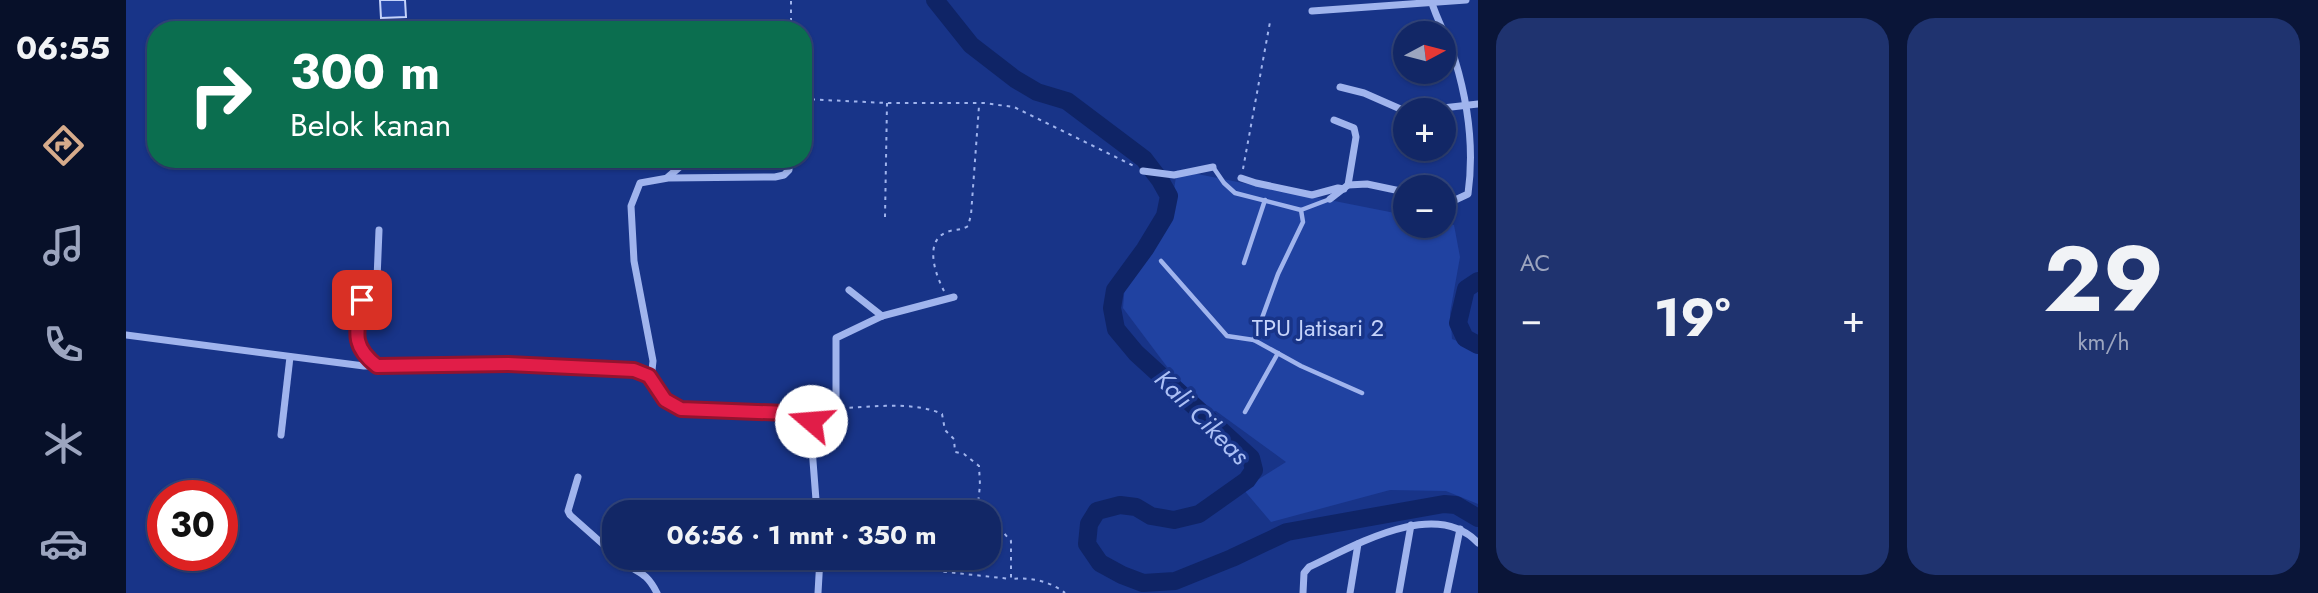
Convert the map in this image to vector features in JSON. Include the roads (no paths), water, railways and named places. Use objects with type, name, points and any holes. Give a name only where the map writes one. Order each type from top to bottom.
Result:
[{"type":"street","points":[[1312,12],[1466,0]]},
{"type":"street","points":[[1431,1],[1455,59],[1466,106],[1471,176],[1468,194],[1456,198]]},
{"type":"street","points":[[1340,87],[1364,93],[1393,106]]},
{"type":"street","points":[[1456,107],[1478,104]]},
{"type":"street","points":[[1330,199],[1346,187],[1356,137],[1354,128],[1334,120]]},
{"type":"street","points":[[1143,171],[1174,175],[1213,167]]},
{"type":"street","points":[[668,178],[679,168]]},
{"type":"street","points":[[649,376],[653,361],[634,261],[631,206],[639,183],[668,178],[775,177],[785,175],[789,168]]},
{"type":"street","points":[[1241,178],[1312,195],[1367,184],[1393,189]]},
{"type":"street","points":[[377,366],[364,356],[358,343],[362,300],[377,279],[379,230]]},
{"type":"street","points":[[849,290],[882,316]]},
{"type":"street","points":[[126,335],[377,366],[508,364],[634,370],[649,376],[665,400],[681,409],[826,414],[834,408],[836,401],[836,338],[882,316],[951,298]]},
{"type":"street","points":[[281,435],[290,357]]},
{"type":"street","points":[[812,414],[816,500]]},
{"type":"street","points":[[578,477],[568,511],[602,543]]},
{"type":"street","points":[[1303,593],[1304,573],[1309,567],[1358,544],[1411,526],[1448,525],[1460,529],[1478,544]]},
{"type":"street","points":[[1399,593],[1411,526]]},
{"type":"street","points":[[1447,593],[1460,529]]},
{"type":"street","points":[[1350,593],[1358,544]]},
{"type":"street","points":[[635,570],[648,577],[657,593]]},
{"type":"street","points":[[818,593],[819,570]]},
{"type":"lane","points":[[1213,167],[1224,183],[1236,193],[1301,210],[1330,199]]},
{"type":"lane","points":[[1244,263],[1265,200]]},
{"type":"lane","points":[[1254,340],[1278,274],[1303,222],[1301,210]]},
{"type":"lane","points":[[1161,261],[1227,336],[1254,340],[1362,393]]},
{"type":"lane","points":[[1245,412],[1278,353]]},
{"type":"waterway","name":"Kali Cikeas","points":[[935,0],[971,45],[1015,79],[1037,92],[1067,101],[1144,159],[1160,180],[1169,196],[1165,216],[1115,290],[1112,308],[1116,329],[1136,353],[1251,458],[1254,470],[1247,480],[1199,514],[1174,520],[1151,516],[1136,507],[1120,505],[1097,511],[1089,524],[1087,544],[1100,563],[1143,583],[1175,581],[1287,532],[1444,504],[1456,505],[1478,518]]},
{"type":"waterway","name":"Kali Cikeas","points":[[1478,281],[1466,289],[1458,323],[1465,338],[1478,345]]},
{"type":"park label","name":"TPU Jatisari 2","points":[[1318,328]]}]
